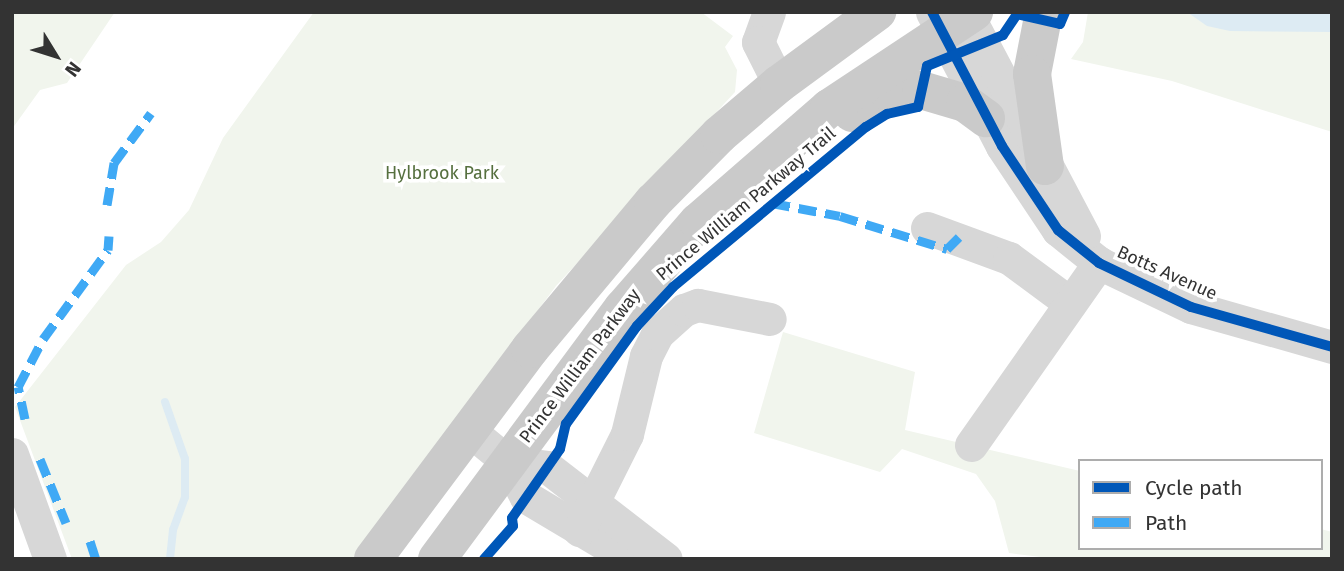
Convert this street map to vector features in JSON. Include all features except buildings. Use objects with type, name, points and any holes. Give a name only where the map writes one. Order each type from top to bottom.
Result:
[{"type":"main road","points":[[373,559],[574,293],[653,202],[719,135],[779,84],[877,12]]},
{"type":"main road","points":[[1044,12],[1032,74],[1045,166]]},
{"type":"main road","name":"Prince William Parkway","points":[[437,559],[653,271],[698,222],[829,108],[956,17]]},
{"type":"main road","points":[[783,146],[906,90],[952,98],[986,118]]},
{"type":"street","name":"Botts Avenue","points":[[956,17],[1099,262]]},
{"type":"street","name":"Botts Avenue","points":[[956,17],[986,118],[1058,230],[1099,262],[1191,307],[1332,346]]},
{"type":"street","points":[[763,25],[779,84]]},
{"type":"street","points":[[926,228],[963,226],[1070,303]]},
{"type":"street","points":[[971,445],[1099,262]]},
{"type":"street","points":[[586,516],[635,413],[646,356],[668,322],[698,305],[770,319]]},
{"type":"street","points":[[469,430],[508,462],[547,467],[586,516],[630,559]]},
{"type":"street","points":[[12,454],[50,559]]},
{"type":"street","points":[[586,516],[666,559]]},
{"type":"green space","points":[[12,12],[115,12],[67,83],[40,90],[12,129]]},
{"type":"green space","name":"Hylbrook Park","points":[[314,12],[701,12],[733,36],[725,47],[737,70],[735,92],[556,286],[352,559],[72,559],[15,407],[126,265],[161,242],[189,210],[223,138]]},
{"type":"green space","points":[[1088,12],[1332,12],[1332,132],[1172,81],[1071,59],[1083,42]]},
{"type":"green space","points":[[783,332],[915,372],[905,430],[1078,471],[1078,550],[1323,550],[1323,530],[1332,532],[1332,559],[1057,559],[1009,553],[995,501],[976,474],[902,449],[880,472],[754,433]]},
{"type":"shaded area","points":[[1187,12],[1332,12],[1332,32],[1230,31],[1207,26]]},
{"type":"waterway","points":[[165,402],[185,459],[185,497],[173,530],[170,559]]},
{"type":"marked path","points":[[107,205],[114,163],[151,113]]},
{"type":"marked path","points":[[772,203],[840,216],[947,249],[959,237]]},
{"type":"marked path","points":[[25,419],[18,387],[43,339],[108,250],[109,236]]},
{"type":"marked path","points":[[40,459],[66,523]]},
{"type":"marked path","points":[[90,541],[96,559]]},
{"type":"cycle path","points":[[932,12],[1002,146],[1058,230],[1099,263],[1191,307],[1332,347]]},
{"type":"cycle path","name":"Prince William Parkway Trail","points":[[484,559],[513,526],[512,518],[560,449],[566,424],[637,326],[673,287],[866,127],[887,114],[918,107],[927,66],[1003,35],[1017,14],[1060,24],[1065,12]]}]
